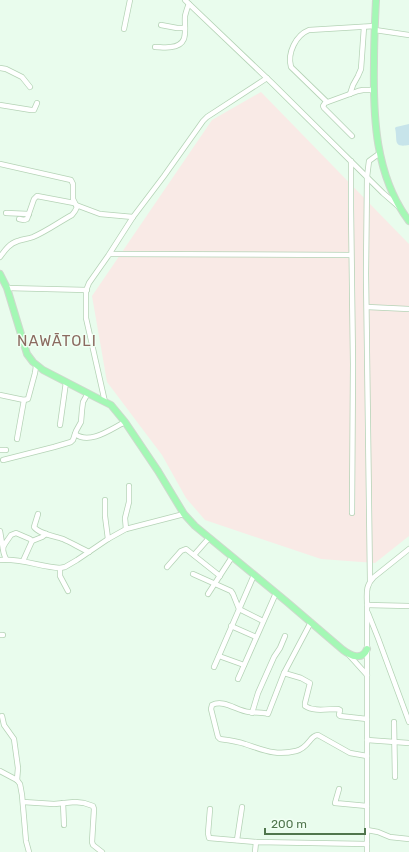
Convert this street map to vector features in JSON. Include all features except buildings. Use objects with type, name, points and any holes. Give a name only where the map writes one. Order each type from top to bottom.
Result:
[{"type":"main road","points":[[376,0],[374,90],[375,118],[380,153],[386,177],[399,207],[409,221]]},
{"type":"main road","points":[[0,274],[2,282],[7,288],[27,354],[36,366],[110,405],[124,422],[158,471],[184,514],[194,526],[348,653],[359,656],[365,654],[367,649]]},
{"type":"street","points":[[124,29],[130,0]]},
{"type":"street","points":[[155,47],[177,46],[185,39],[187,2]]},
{"type":"street","points":[[187,2],[399,207]]},
{"type":"street","points":[[161,25],[185,28]]},
{"type":"street","points":[[350,94],[352,85],[361,69],[364,27]]},
{"type":"street","points":[[327,102],[291,67],[290,61],[292,47],[303,33],[309,30],[364,27],[409,35]]},
{"type":"street","points":[[0,68],[22,76],[30,87]]},
{"type":"street","points":[[105,402],[86,318],[87,290],[89,283],[110,254],[133,217],[203,121],[267,78]]},
{"type":"street","points":[[352,136],[324,108],[323,104],[363,90],[374,90]]},
{"type":"street","points":[[0,105],[34,110],[37,103]]},
{"type":"street","points":[[370,581],[367,177],[369,161],[380,153]]},
{"type":"street","points":[[351,161],[353,364],[352,513]]},
{"type":"street","points":[[0,164],[71,180],[73,184],[72,200],[76,209],[72,215],[34,236],[11,244],[0,257]]},
{"type":"street","points":[[20,219],[27,219],[34,199],[37,196],[75,204],[100,214],[133,217]]},
{"type":"street","points":[[6,213],[29,214]]},
{"type":"street","points":[[110,254],[351,254]]},
{"type":"street","points":[[7,288],[87,290]]},
{"type":"street","points":[[367,307],[409,309]]},
{"type":"street","points":[[0,395],[26,400],[29,397],[36,366]]},
{"type":"street","points":[[60,426],[66,382]]},
{"type":"street","points":[[3,460],[71,442],[81,422],[83,402],[88,393]]},
{"type":"street","points":[[17,439],[24,400]]},
{"type":"street","points":[[75,434],[80,436],[96,437],[124,422]]},
{"type":"street","points":[[0,450],[6,450]]},
{"type":"street","points":[[126,529],[125,518],[128,506],[129,486]]},
{"type":"street","points":[[105,500],[104,516],[108,539]]},
{"type":"street","points":[[38,514],[35,529],[64,540],[89,552]]},
{"type":"street","points":[[0,531],[3,559],[60,568],[65,567],[126,529],[184,514]]},
{"type":"street","points":[[3,548],[11,535],[14,533],[32,541]]},
{"type":"street","points":[[23,561],[32,541],[46,534]]},
{"type":"street","points":[[194,555],[209,538]]},
{"type":"street","points":[[167,567],[184,549],[188,550],[220,576]]},
{"type":"street","points":[[367,852],[367,591],[370,581],[374,576],[409,550]]},
{"type":"street","points":[[208,594],[232,557]]},
{"type":"street","points":[[60,568],[60,576],[68,591]]},
{"type":"street","points":[[193,574],[231,591],[238,609],[263,621]]},
{"type":"street","points":[[214,668],[238,609],[254,575]]},
{"type":"street","points":[[238,679],[276,593]]},
{"type":"street","points":[[367,605],[409,606]]},
{"type":"street","points":[[367,611],[409,719]]},
{"type":"street","points":[[311,622],[284,673],[268,714],[244,711],[219,703],[212,705],[210,709],[218,737],[220,739],[244,744],[272,753],[282,753],[301,749],[308,744],[313,736],[318,735],[346,751],[367,756]]},
{"type":"street","points":[[231,626],[256,637]]},
{"type":"street","points":[[252,712],[258,693],[285,636]]},
{"type":"street","points":[[348,653],[367,675]]},
{"type":"street","points":[[219,656],[244,665]]},
{"type":"street","points":[[284,673],[301,678],[310,683],[305,703],[306,707],[315,709],[338,709],[340,710],[340,716],[367,719]]},
{"type":"street","points":[[2,716],[4,725],[14,739],[18,768],[17,780]]},
{"type":"street","points":[[394,722],[395,777]]},
{"type":"street","points":[[367,740],[409,743]]},
{"type":"street","points":[[0,771],[17,780],[20,784],[26,841],[29,852]]},
{"type":"street","points":[[339,789],[335,803],[368,806]]},
{"type":"street","points":[[23,802],[54,804],[81,803],[94,806],[92,842],[93,845],[102,852]]},
{"type":"street","points":[[63,804],[64,826]]},
{"type":"street","points":[[237,840],[242,807]]},
{"type":"street","points":[[210,809],[208,837],[211,838],[256,842],[367,844]]},
{"type":"street","points":[[367,830],[378,832],[390,837],[409,839]]},
{"type":"street","points":[[255,852],[256,842]]},
{"type":"shaded area","points":[[261,92],[409,244],[409,536],[375,563],[321,559],[205,520],[186,498],[162,455],[107,382],[92,296],[212,120]]},
{"type":"shaded area","points":[[409,124],[409,145],[400,145],[397,142],[395,128]]},
{"type":"district","name":"NAWĀTOLI","points":[[57,341]]}]
